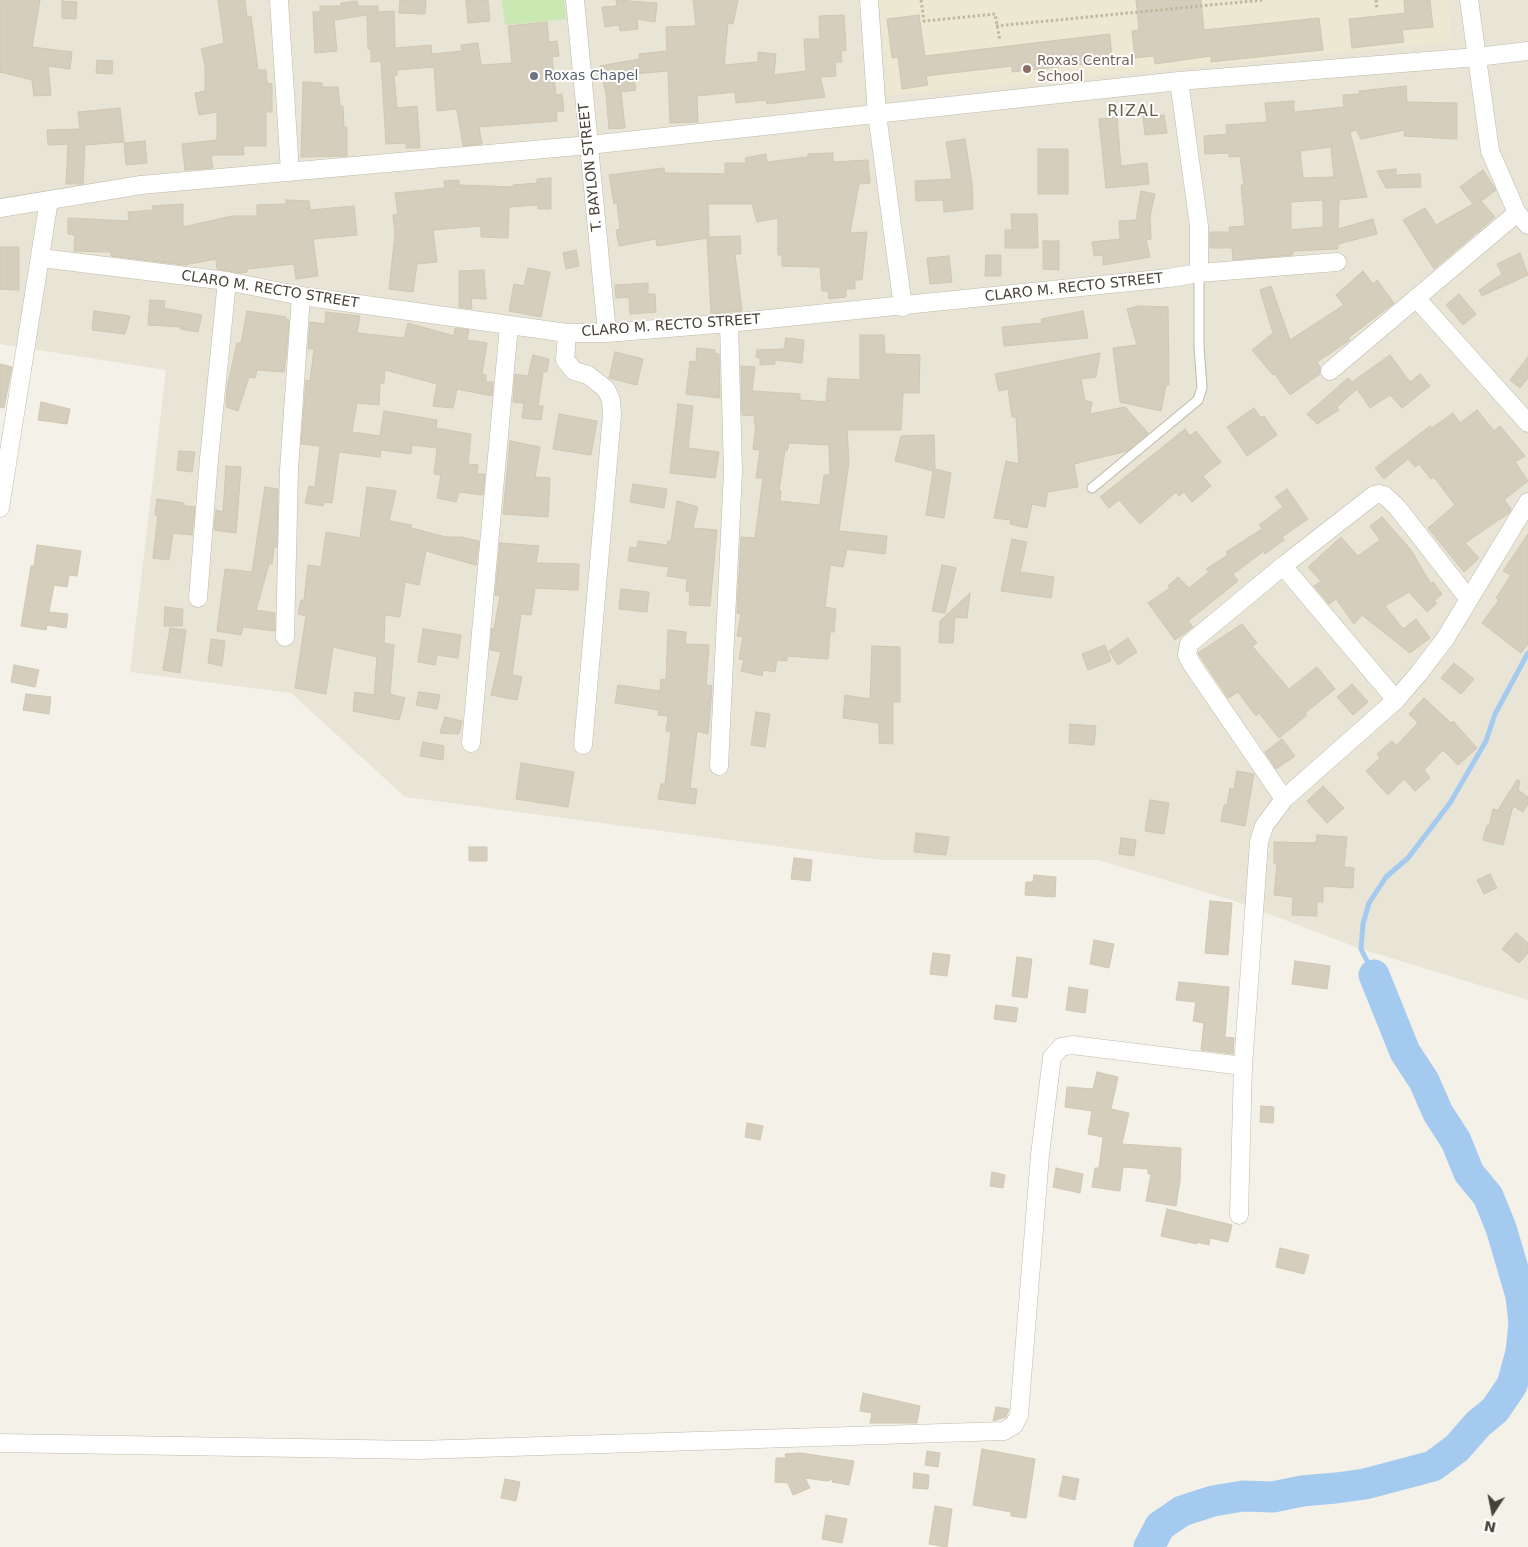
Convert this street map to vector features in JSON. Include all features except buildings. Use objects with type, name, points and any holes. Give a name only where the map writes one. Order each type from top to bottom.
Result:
[{"type":"street","points":[[279,0],[290,172]]},
{"type":"street","name":"T. BAYLON STREET","points":[[575,0],[607,333]]},
{"type":"street","points":[[868,0],[877,114],[903,306]]},
{"type":"street","points":[[1330,371],[1416,298],[1522,219],[1490,151],[1469,0]]},
{"type":"street","points":[[0,208],[141,185],[589,145],[1179,81],[1477,57],[1528,50]]},
{"type":"street","points":[[1179,81],[1199,226],[1199,272]]},
{"type":"street","points":[[0,508],[49,200]]},
{"type":"street","name":"CLARO M. RECTO STREET","points":[[41,258],[227,281],[300,296],[567,333],[607,333],[729,323],[1169,278],[1199,272],[1338,262]]},
{"type":"street","points":[[198,598],[209,459],[227,281]]},
{"type":"street","points":[[285,637],[289,470],[300,296]]},
{"type":"street","points":[[1416,298],[1528,423]]},
{"type":"street","points":[[719,766],[733,471],[729,323]]},
{"type":"street","points":[[471,743],[509,325]]},
{"type":"street","points":[[567,333],[565,360],[574,371],[588,375],[606,389],[611,400],[612,415],[583,746]]},
{"type":"street","points":[[1284,798],[1188,655],[1189,644],[1283,566],[1374,495],[1384,494],[1397,507],[1468,598]]},
{"type":"street","points":[[1239,1214],[1243,1066],[1259,842],[1271,814],[1284,798],[1396,700],[1445,639],[1468,598],[1528,502]]},
{"type":"street","points":[[1283,566],[1396,700]]},
{"type":"street","points":[[0,1443],[419,1450],[1004,1431],[1014,1425],[1019,1415],[1040,1155],[1052,1057],[1061,1047],[1072,1045],[1243,1066]]},
{"type":"lane","points":[[1092,488],[1198,400],[1202,388],[1198,346],[1199,272]]},
{"type":"path","points":[[921,0],[924,21],[995,14],[1000,41]]},
{"type":"path","points":[[996,26],[1262,0]]},
{"type":"path","points":[[1376,0],[1376,10]]},
{"type":"shaded area","points":[[0,0],[1528,0],[1528,1000],[1361,949],[1232,900],[1098,860],[881,860],[405,797],[291,693],[130,672],[166,370],[0,344]]},
{"type":"shaded area","name":"Roxas Central School","points":[[879,0],[1447,0],[1452,42],[887,96]]},
{"type":"green space","points":[[502,0],[564,0],[566,19],[505,25]]},
{"type":"waterway","points":[[1374,975],[1361,949],[1363,924],[1369,903],[1386,877],[1408,858],[1450,803],[1486,741],[1495,714],[1528,653]]},
{"type":"waterway","points":[[1149,1547],[1160,1526],[1182,1511],[1213,1501],[1243,1496],[1273,1497],[1302,1491],[1365,1484],[1433,1466],[1457,1448],[1478,1424],[1495,1410],[1512,1385],[1521,1352],[1524,1323],[1521,1296],[1501,1228],[1488,1196],[1469,1173],[1456,1141],[1438,1113],[1424,1081],[1405,1052],[1374,975]]},
{"type":"place","name":"Roxas Central School","points":[[1027,69]]},
{"type":"place","name":"Roxas Chapel","points":[[534,76]]},
{"type":"district","name":"RIZAL","points":[[1133,112]]}]
